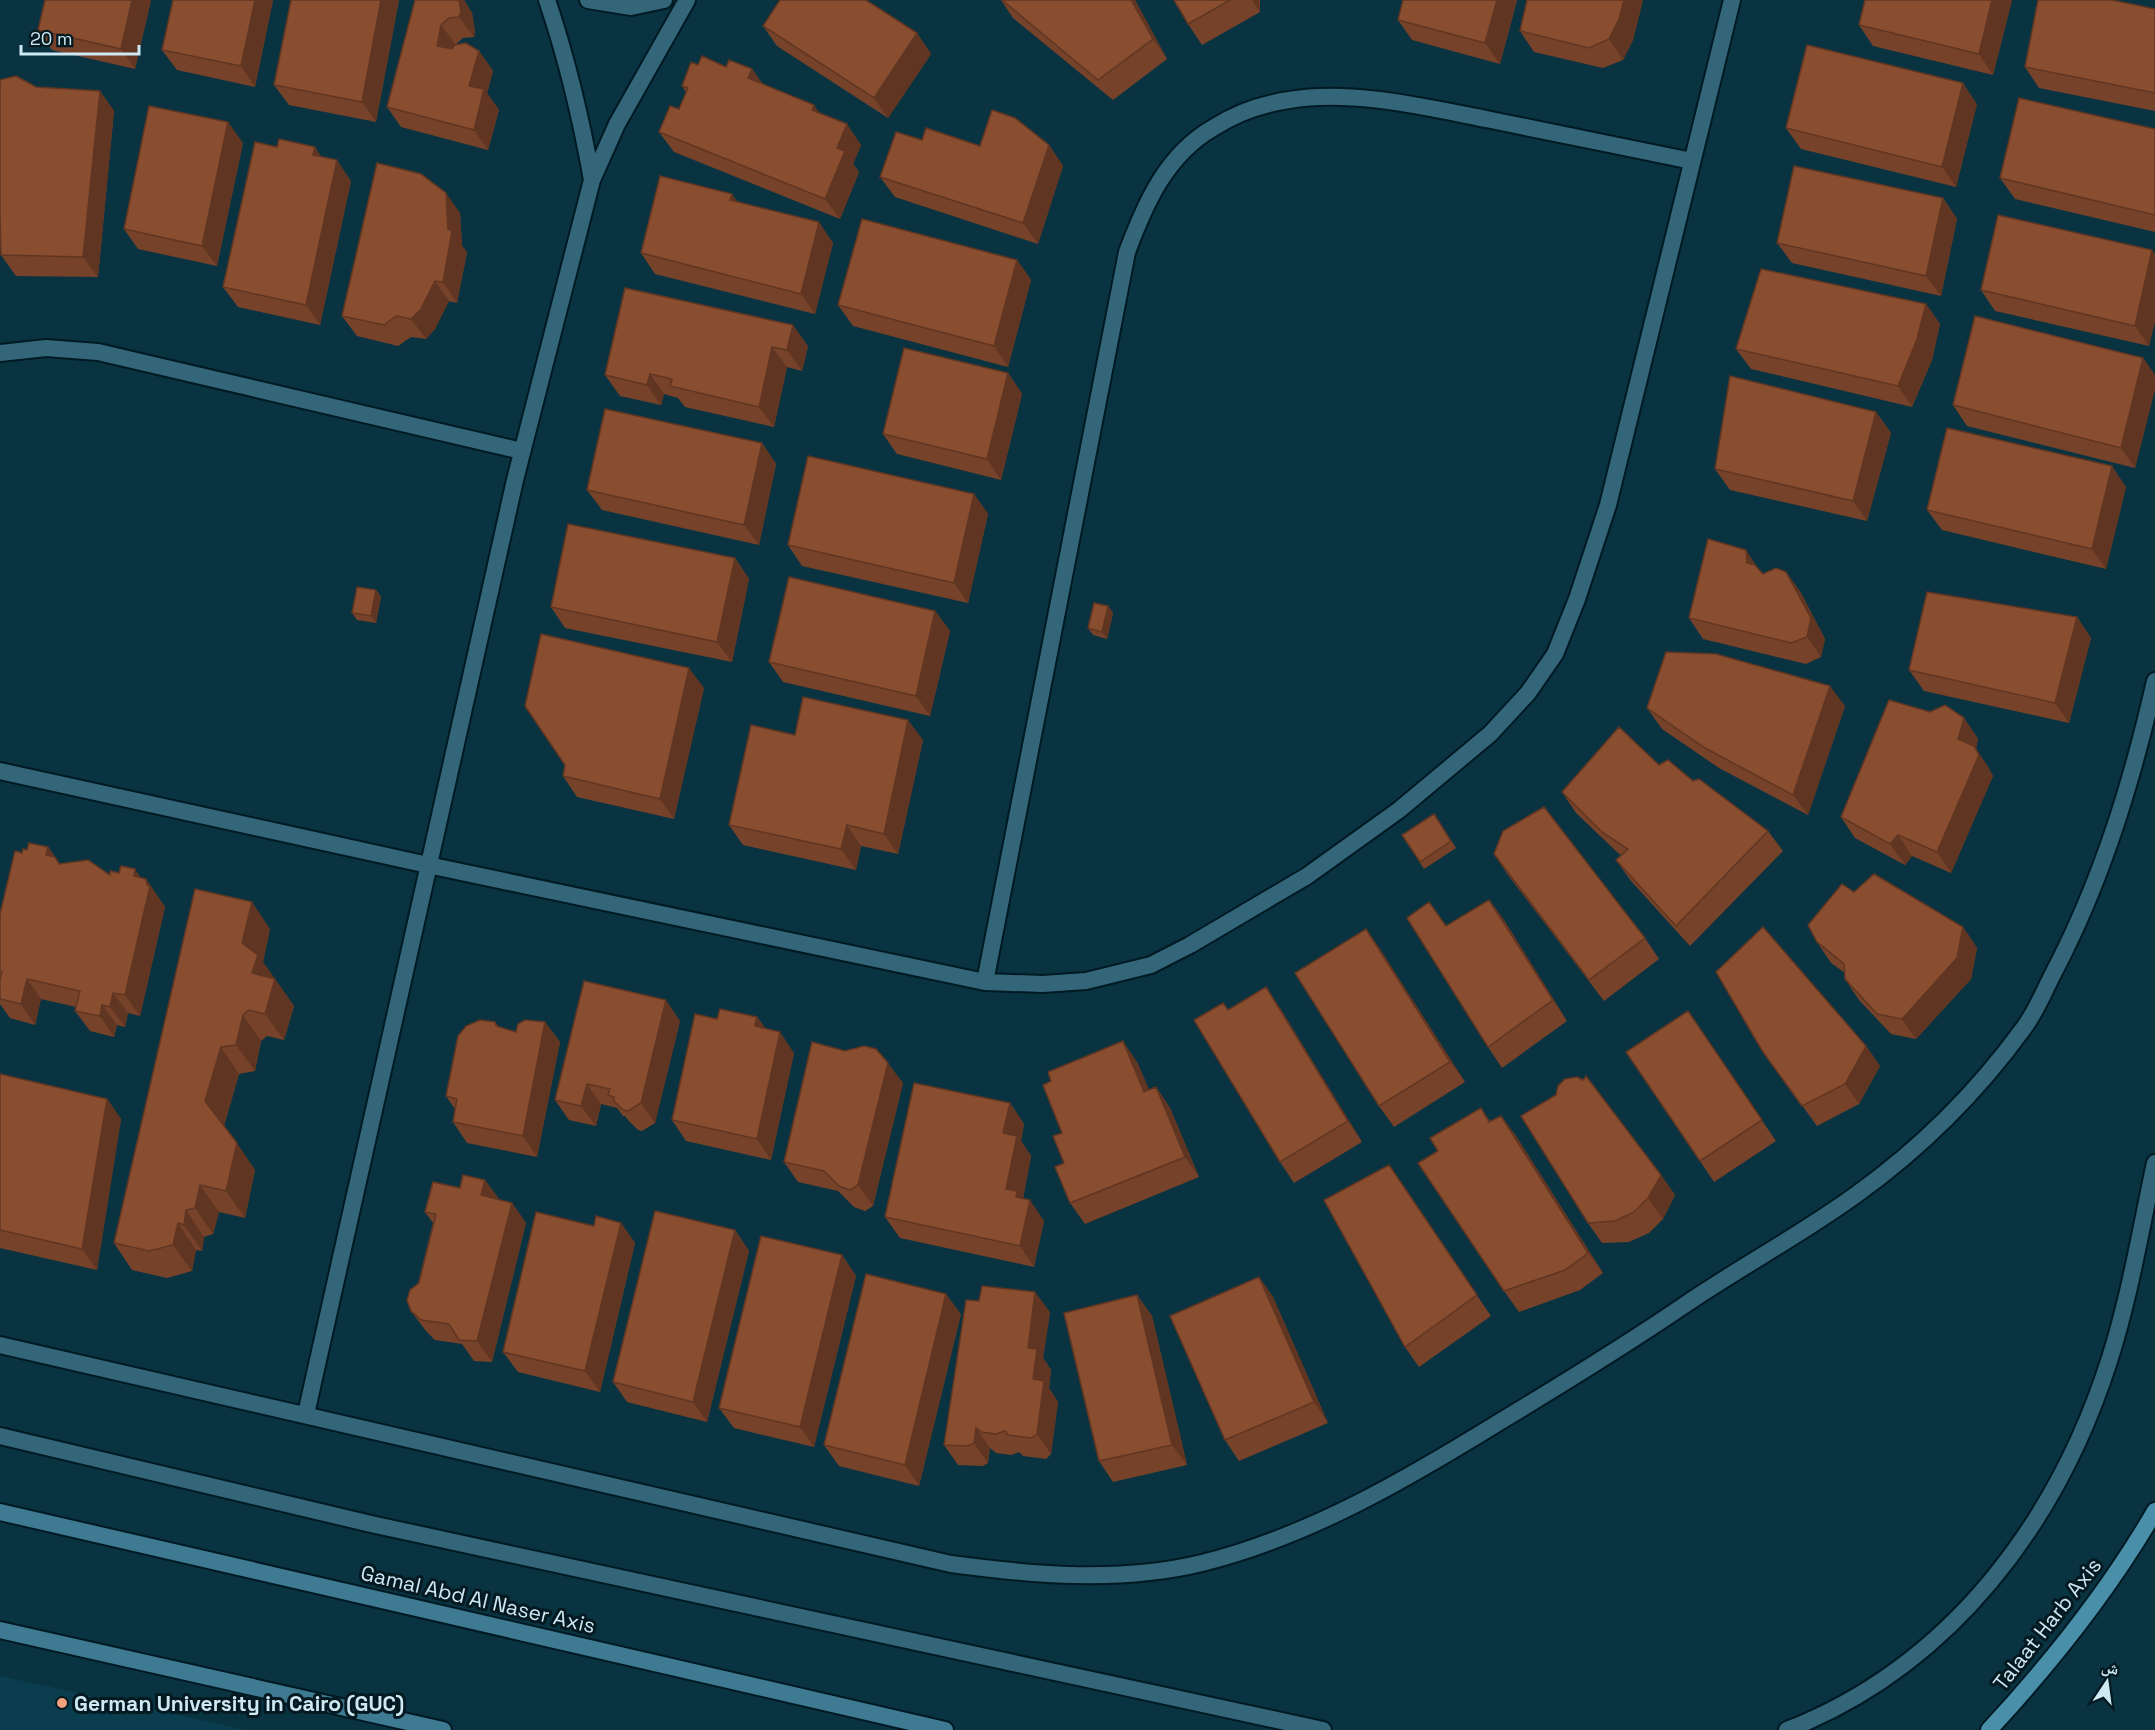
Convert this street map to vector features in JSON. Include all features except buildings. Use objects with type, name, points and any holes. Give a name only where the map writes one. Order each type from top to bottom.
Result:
[{"type":"main road","name":"Talaat Harb Axis","points":[[1989,1730],[2041,1674],[2088,1616],[2130,1554],[2155,1511]]},
{"type":"main road","name":"Gamal Abd Al Naser Axis","points":[[0,1512],[945,1730]]},
{"type":"main road","points":[[0,1630],[443,1730]]},
{"type":"street","points":[[547,0],[569,67],[582,120],[592,180]]},
{"type":"street","points":[[588,0],[631,7],[664,0]]},
{"type":"street","points":[[306,1414],[522,452],[592,180],[617,124],[687,0]]},
{"type":"street","points":[[0,771],[428,865],[985,982],[1043,984],[1086,981],[1151,965],[1190,945],[1307,876],[1399,810],[1490,734],[1528,693],[1555,654],[1577,599],[1608,505],[1732,0]]},
{"type":"street","points":[[985,982],[1127,252],[1147,198],[1175,160],[1211,128],[1251,108],[1291,99],[1336,97],[1459,114],[1692,161]]},
{"type":"street","points":[[0,353],[46,348],[98,352],[522,452]]},
{"type":"street","points":[[0,1345],[951,1564],[1033,1574],[1119,1574],[1198,1564],[1265,1545],[1346,1509],[1421,1470],[1622,1347],[1855,1196],[1908,1155],[1969,1096],[2026,1025],[2069,944],[2110,847],[2142,738],[2155,681]]},
{"type":"street","points":[[1787,1730],[1862,1695],[1943,1633],[1985,1591],[2017,1550],[2046,1507],[2070,1461],[2110,1357],[2155,1163]]},
{"type":"street","points":[[0,1436],[371,1524],[1323,1730]]},
{"type":"shaded area","name":"German University in Cairo (GUC)","points":[[0,1676],[246,1730],[0,1730]]},
{"type":"place","name":"German University in Cairo (GUC)","points":[[62,1703]]}]
